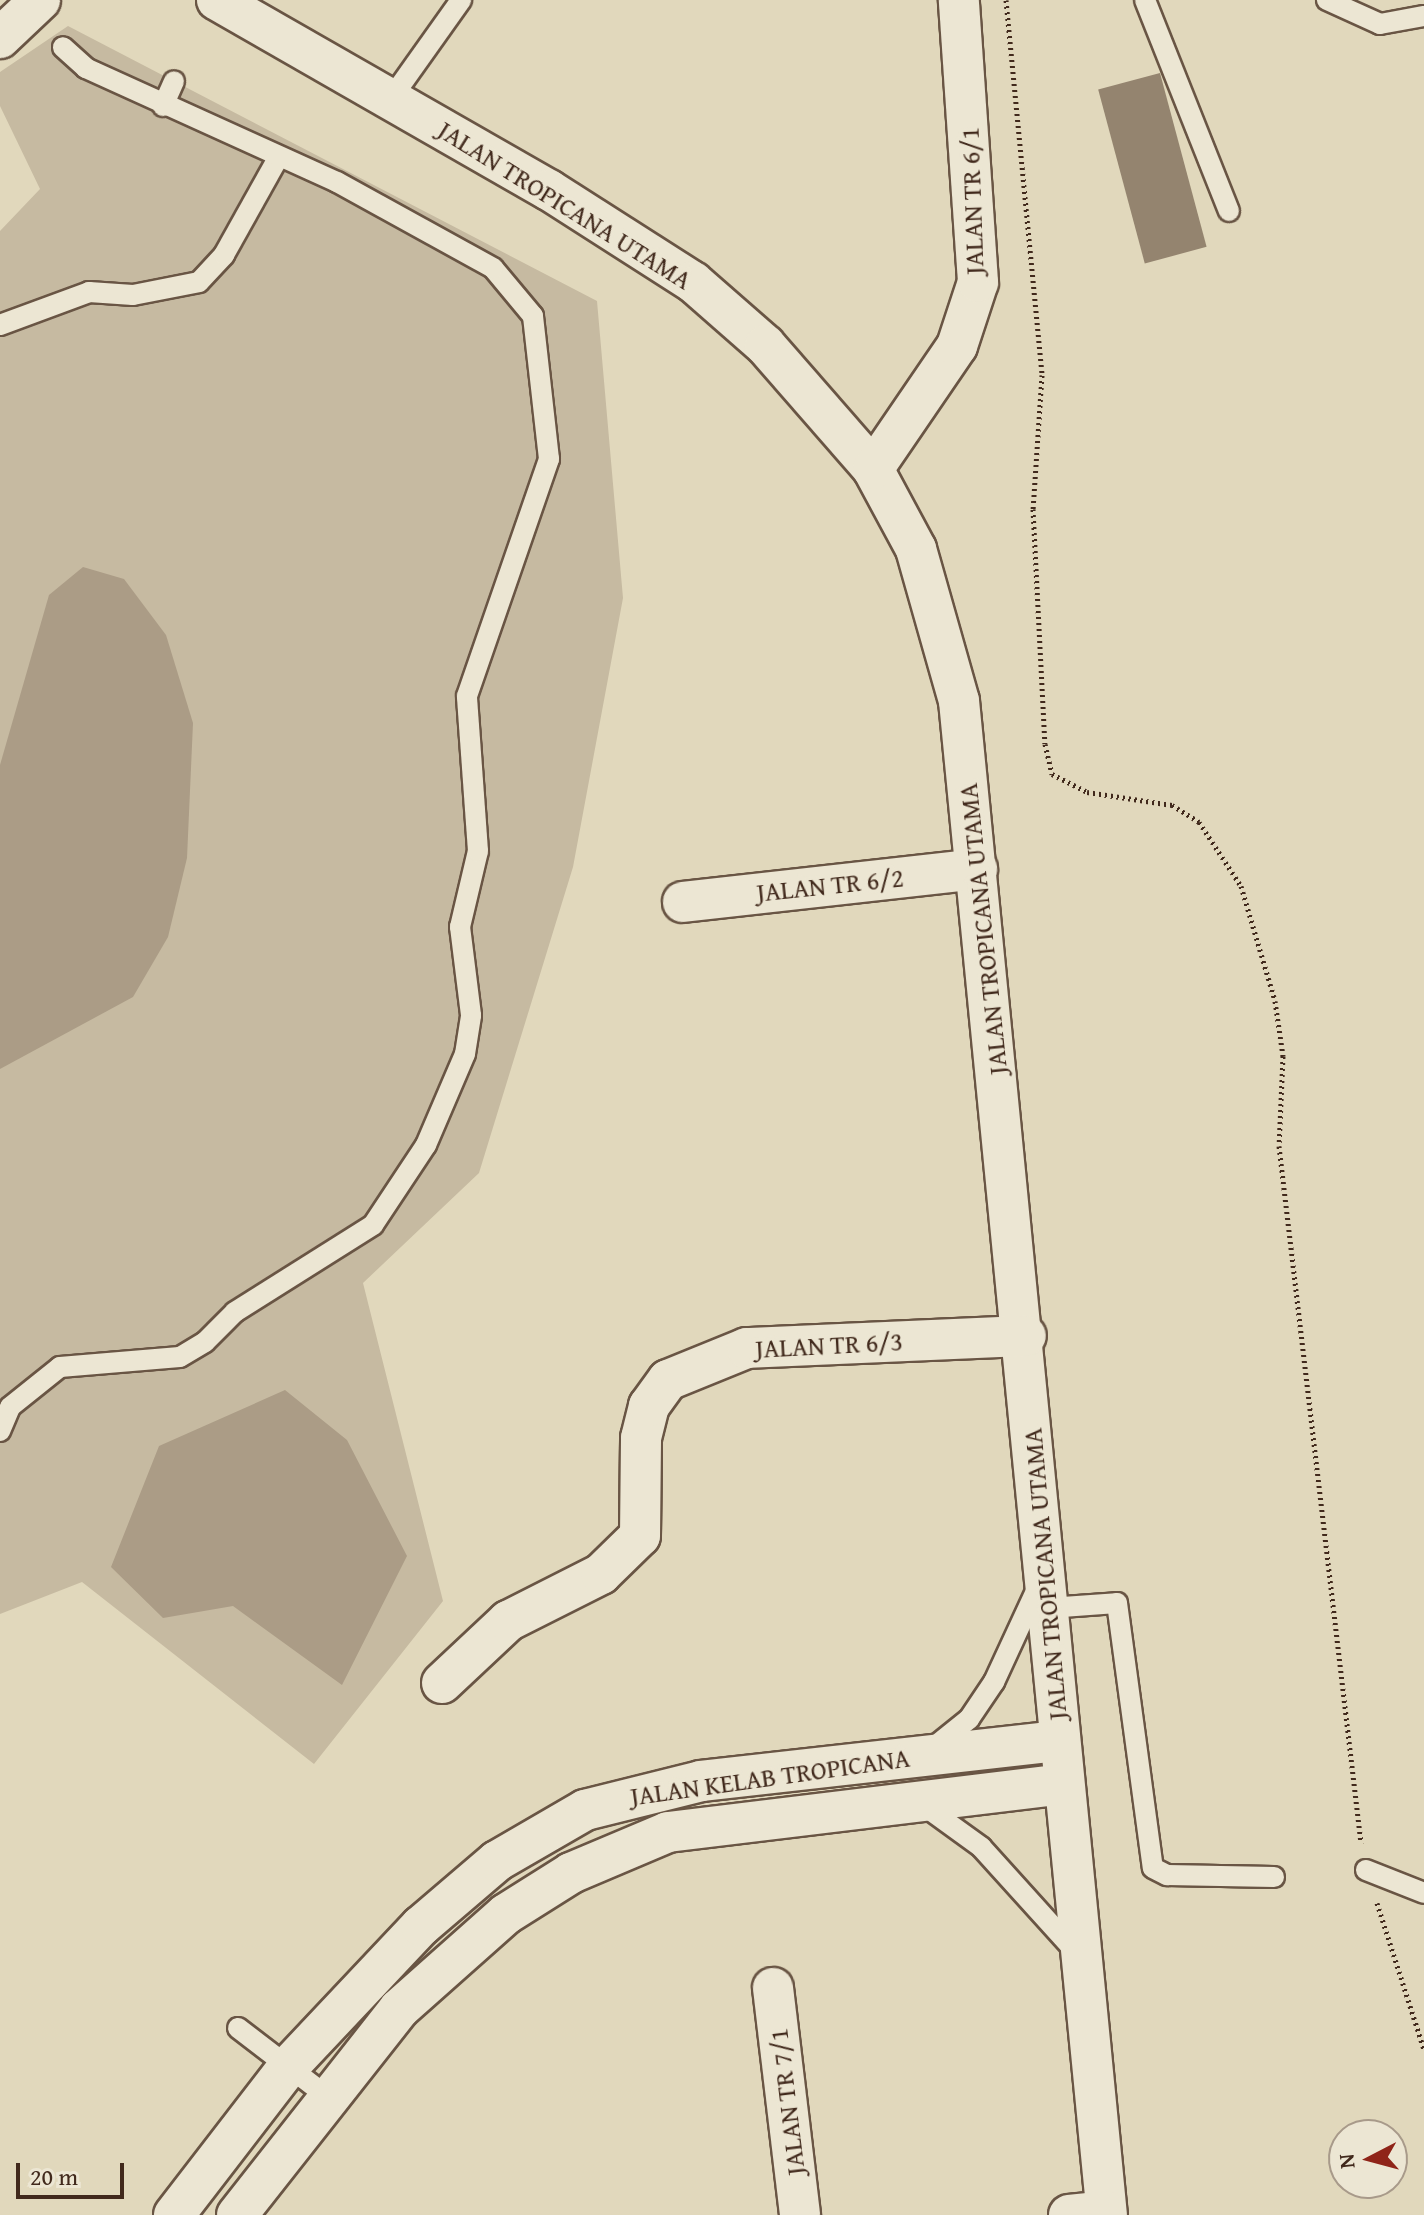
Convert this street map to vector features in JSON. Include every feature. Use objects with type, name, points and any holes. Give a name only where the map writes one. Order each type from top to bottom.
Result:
[{"type":"street","points":[[0,38],[40,0]]},
{"type":"street","name":"JALAN TROPICANA UTAMA","points":[[217,0],[693,282],[765,345],[873,469],[916,549],[946,638],[977,869],[1026,1336],[1079,1957],[1094,2214]]},
{"type":"street","name":"JALAN TR 6/1","points":[[873,469],[957,346],[978,282],[959,0]]},
{"type":"street","name":"JALAN TR 6/2","points":[[683,902],[977,869]]},
{"type":"street","name":"JALAN TR 6/3","points":[[442,1683],[508,1621],[601,1574],[640,1536],[641,1438],[649,1406],[668,1380],[747,1348],[1026,1336]]},
{"type":"street","name":"JALAN KELAB TROPICANA","points":[[174,2215],[288,2067],[446,1902],[585,1810],[665,1786],[1059,1741]]},
{"type":"street","name":"JALAN KELAB TROPICANA","points":[[237,2215],[328,2097],[431,1976],[506,1914],[583,1867],[668,1832],[1063,1784]]},
{"type":"street","name":"JALAN TR 7/1","points":[[773,1988],[800,2215]]},
{"type":"lane","points":[[390,100],[461,0]]},
{"type":"lane","points":[[1145,0],[1229,211]]},
{"type":"lane","points":[[1327,0],[1380,24],[1424,16]]},
{"type":"lane","points":[[0,1431],[10,1407],[48,1374],[84,1361],[180,1357],[274,1285],[373,1225],[426,1145],[465,1054],[471,1015],[460,927],[478,818],[467,696],[509,560],[544,491],[542,349],[533,316],[493,268],[377,202],[86,68],[63,47]]},
{"type":"lane","points":[[163,106],[174,81]]},
{"type":"lane","points":[[0,325],[89,292],[133,295],[199,282],[224,255],[278,158]]},
{"type":"lane","points":[[917,1757],[969,1719],[994,1682],[1046,1590],[1117,1603],[1153,1868],[1167,1875],[1274,1877]]},
{"type":"lane","points":[[919,1802],[1008,1873],[1079,1957]]},
{"type":"lane","points":[[1366,1870],[1424,1893]]},
{"type":"lane","points":[[238,2028],[328,2097]]},
{"type":"path","points":[[1006,0],[1042,375],[1033,509],[1045,744],[1052,774],[1087,792],[1172,805],[1199,822],[1241,886],[1275,1001],[1283,1056],[1279,1146],[1366,1870],[1424,2049]]},
{"type":"shaded area","points":[[68,26],[597,301],[623,598],[573,867],[479,1173],[363,1283],[443,1601],[314,1764],[82,1582],[0,1614],[0,231],[40,189],[0,106],[0,72]]},
{"type":"shaded area","points":[[83,567],[124,579],[166,635],[193,723],[187,858],[168,937],[133,997],[0,1069],[0,765],[49,595]]},
{"type":"shaded area","points":[[285,1390],[347,1440],[407,1556],[342,1685],[233,1606],[163,1618],[111,1567],[159,1446]]},
{"type":"building","points":[[1160,73],[1207,247],[1145,263],[1098,90]]}]
